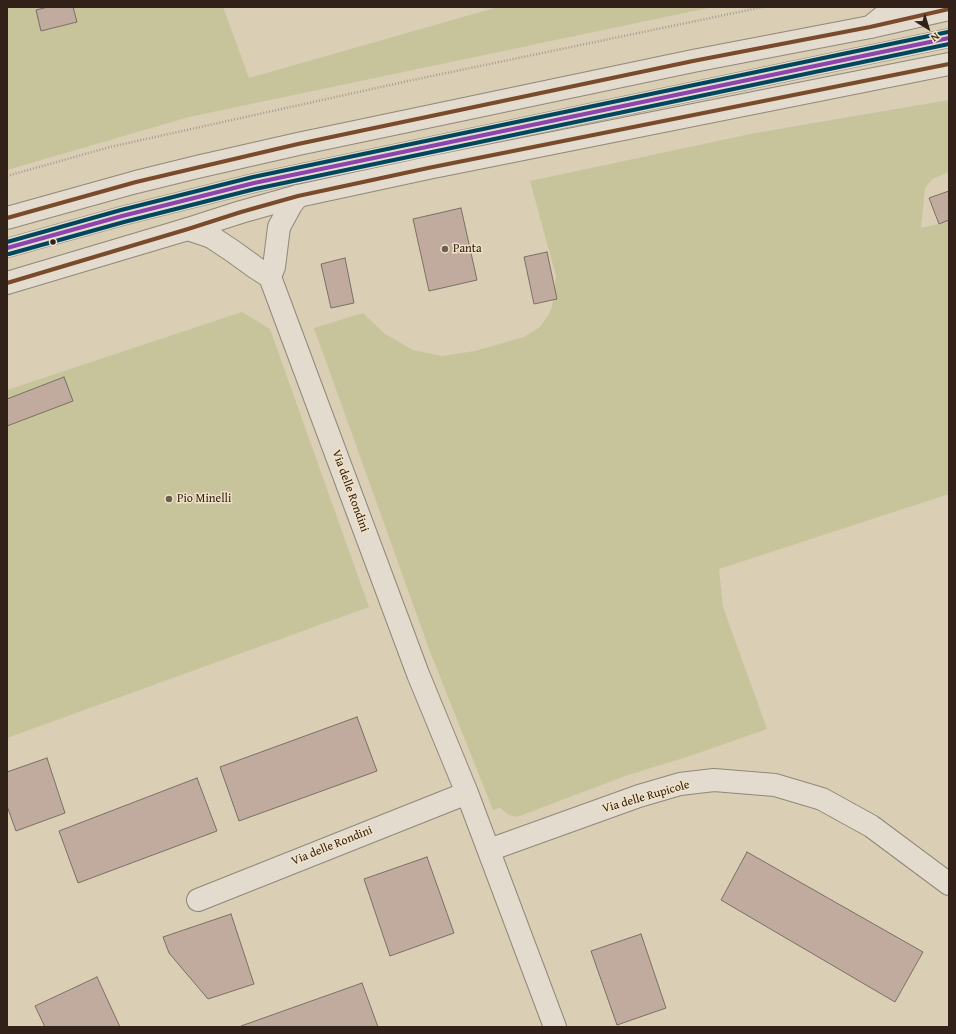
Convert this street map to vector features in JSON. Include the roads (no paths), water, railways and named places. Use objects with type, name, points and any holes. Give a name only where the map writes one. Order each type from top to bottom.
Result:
[{"type":"street","points":[[870,27],[895,7]]},
{"type":"street","points":[[7,218],[136,182],[261,153],[686,62],[870,27],[949,9]]},
{"type":"street","points":[[7,283],[298,196],[949,64]]},
{"type":"street","points":[[188,229],[214,238],[270,277],[274,267],[279,227],[291,205],[298,196]]},
{"type":"street","name":"Via delle Rondini","points":[[270,277],[418,674],[467,793],[555,1027]]},
{"type":"street","name":"Via delle Rupicole","points":[[489,850],[639,796],[680,784],[714,780],[775,785],[822,798],[871,826],[949,884]]},
{"type":"street","name":"Via delle Rondini","points":[[198,900],[467,793]]},
{"type":"lane","points":[[7,248],[122,216],[254,183],[949,38]]},
{"type":"place","name":"Panta","points":[[445,249]]},
{"type":"place","name":"Pio Minelli","points":[[169,499]]}]
